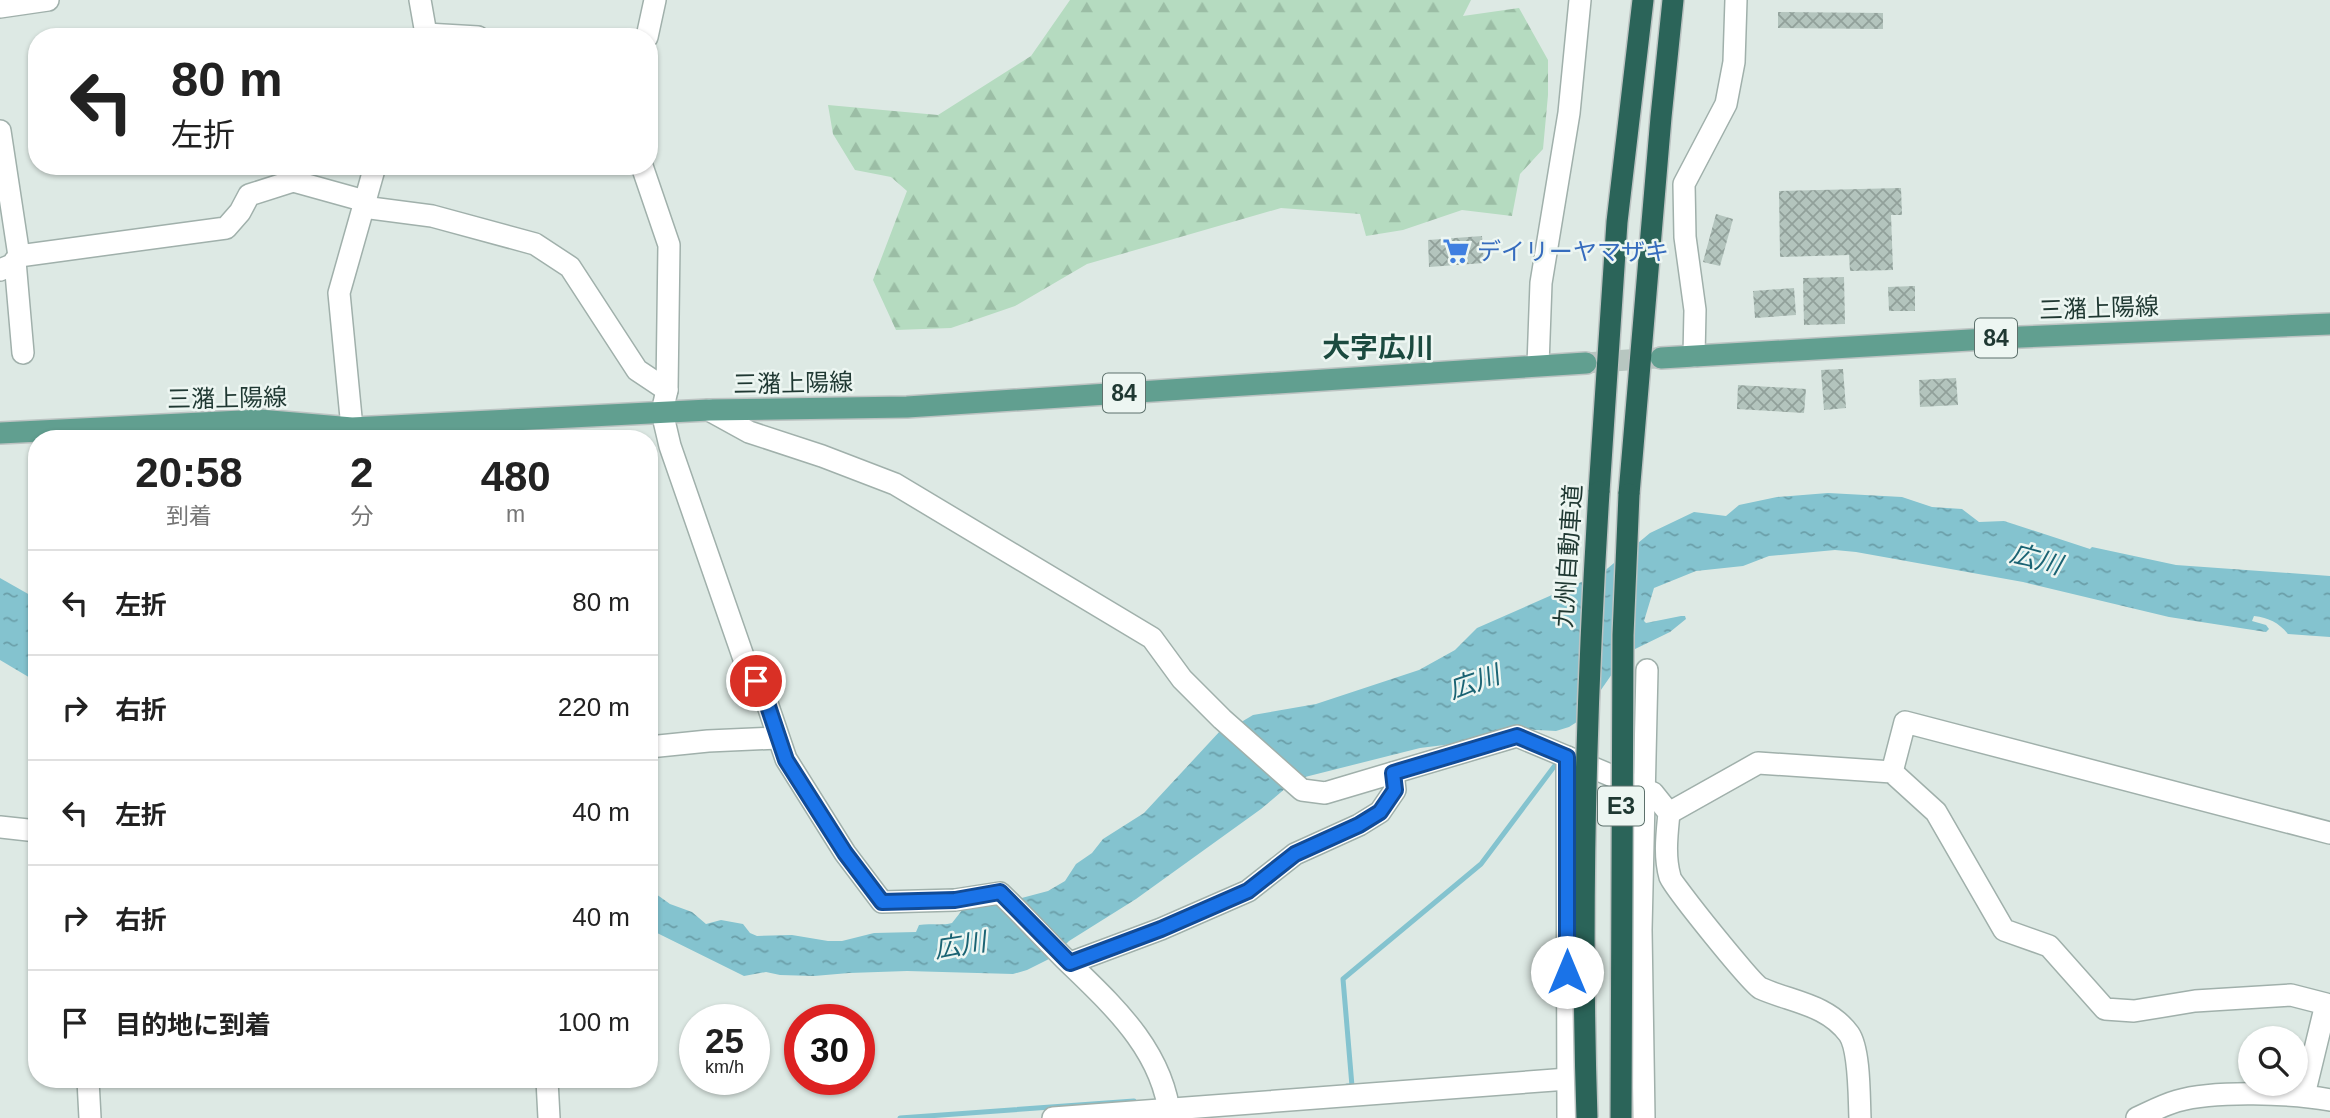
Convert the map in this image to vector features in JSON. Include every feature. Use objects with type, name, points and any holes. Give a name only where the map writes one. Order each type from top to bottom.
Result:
[{"type":"highway","name":"九州自動車道","points":[[1587,1118],[1585,859],[1588,660],[1617,222],[1643,0]]},
{"type":"highway","name":"E3","points":[[1621,1118],[1623,635],[1629,494],[1661,117],[1674,0]]},
{"type":"main road","name":"三潴上陽線","points":[[1661,358],[2021,337],[2330,324]]},
{"type":"main road","name":"三潴上陽線","points":[[258,430],[352,428],[709,410],[907,407],[1586,363]]},
{"type":"main road","name":"三潴上陽線","points":[[0,433],[28,433]]},
{"type":"street","points":[[0,7],[48,0]]},
{"type":"street","points":[[420,0],[424,28]]},
{"type":"street","points":[[649,28],[654,0]]},
{"type":"street","points":[[1538,365],[1541,283],[1569,113],[1580,0]]},
{"type":"street","points":[[1694,356],[1695,310],[1685,237],[1684,184],[1726,104],[1734,62],[1736,0]]},
{"type":"street","points":[[0,131],[11,262],[23,353]]},
{"type":"street","points":[[352,428],[340,293],[372,175]]},
{"type":"street","points":[[645,175],[669,245],[667,390],[662,412],[670,446],[744,659],[767,703],[786,760],[845,853],[882,902],[955,900],[1000,892],[1112,1004],[1136,1032],[1151,1056],[1169,1114]]},
{"type":"street","points":[[11,262],[226,228],[240,212],[249,195],[293,181],[364,204],[432,216],[535,244],[570,267],[637,370],[667,390]]},
{"type":"street","points":[[709,410],[749,432],[822,456],[895,485],[1152,638],[1182,679],[1222,719],[1302,790],[1325,793],[1517,736],[1653,793],[1669,813],[1666,845],[1670,879],[1757,987],[1801,1001],[1825,1013],[1850,1035],[1857,1063],[1860,1118]]},
{"type":"street","points":[[1644,1118],[1641,930],[1647,670]]},
{"type":"street","points":[[1892,772],[1905,722],[2330,834]]},
{"type":"street","points":[[658,746],[778,738]]},
{"type":"street","points":[[1567,757],[1568,1118]]},
{"type":"street","points":[[1669,813],[1758,763],[1892,772],[1936,813],[2004,930],[2049,946],[2105,1009],[2134,1011],[2195,1000],[2291,995],[2326,1004],[2308,1079]]},
{"type":"street","points":[[1068,962],[1161,929],[1248,891],[1295,854],[1359,825],[1380,812],[1395,790],[1393,773]]},
{"type":"street","points":[[0,827],[28,830]]},
{"type":"street","points":[[1053,1118],[1169,1114],[1568,1079]]},
{"type":"street","points":[[88,1088],[90,1118]]},
{"type":"street","points":[[547,1088],[549,1118]]},
{"type":"street","points":[[2137,1118],[2177,1101],[2206,1096],[2238,1096]]},
{"type":"street","points":[[2304,1096],[2330,1100]]},
{"type":"green space","points":[[1070,0],[1471,0],[1463,16],[1519,8],[1548,60],[1543,149],[1520,174],[1512,216],[1462,210],[1403,230],[1366,236],[1360,214],[1281,208],[1087,264],[1015,306],[951,328],[896,330],[873,280],[907,191],[891,177],[855,170],[833,134],[828,105],[938,115],[1031,56]]},
{"type":"water","name":"広川","points":[[1828,493],[1902,497],[1932,507],[1962,509],[1979,522],[2004,521],[2090,549],[2092,547],[2176,565],[2330,576],[2330,637],[2288,634],[2273,621],[2254,616],[2252,621],[2266,625],[2269,629],[2266,632],[2169,617],[2023,582],[1856,552],[1835,550],[1769,556],[1743,566],[1696,571],[1654,588],[1644,621],[1646,623],[1681,616],[1686,619],[1670,632],[1631,651],[1580,720],[1569,727],[1556,731],[1520,729],[1460,743],[1420,748],[1305,777],[1287,787],[1261,809],[1136,899],[1069,941],[1053,957],[1027,970],[1013,974],[907,971],[814,976],[766,972],[744,976],[658,933],[658,895],[670,904],[692,912],[706,924],[721,920],[743,924],[750,933],[757,936],[792,935],[842,941],[874,933],[916,932],[919,925],[952,923],[963,909],[1003,903],[1048,891],[1065,881],[1076,864],[1092,853],[1103,839],[1144,813],[1221,730],[1253,715],[1316,704],[1419,670],[1455,650],[1477,628],[1602,573],[1650,533],[1694,512],[1726,516],[1739,505],[1777,497]]},
{"type":"water","points":[[0,578],[28,594],[28,677],[0,660]]},
{"type":"building","points":[[1778,12],[1883,13],[1883,29],[1778,28]]},
{"type":"building","points":[[1901,188],[1902,215],[1891,215],[1893,270],[1850,271],[1849,255],[1780,257],[1779,191]]},
{"type":"building","points":[[1716,214],[1733,219],[1720,266],[1703,262]]},
{"type":"building","name":"デイリーヤマザキ","points":[[1482,236],[1484,263],[1429,267],[1428,240]]},
{"type":"building","points":[[1844,277],[1845,324],[1804,325],[1803,278]]},
{"type":"building","points":[[1915,286],[1915,311],[1889,311],[1888,287]]},
{"type":"building","points":[[1794,288],[1796,315],[1755,318],[1753,291]]},
{"type":"building","points":[[1843,369],[1846,408],[1824,410],[1821,370]]},
{"type":"building","points":[[1956,378],[1958,405],[1920,407],[1919,380]]},
{"type":"building","points":[[1738,385],[1806,389],[1804,413],[1737,409]]},
{"type":"waterway","points":[[1347,1086],[1352,1086],[1343,979],[1481,864],[1556,764],[1555,757]]},
{"type":"waterway","points":[[900,1118],[1134,1101]]},
{"type":"tunnel","points":[[1586,363],[1657,358]]},
{"type":"place","name":"デイリーヤマザキ","points":[[1456,251]]},
{"type":"district","name":"大字広川","points":[[1378,347]]},
{"type":"route","points":[[756,681],[767,703],[786,760],[845,853],[882,902],[955,900],[1000,892],[1070,963],[1161,929],[1248,891],[1295,854],[1359,825],[1380,812],[1395,790],[1393,773],[1517,736],[1567,757],[1567,972]]}]
